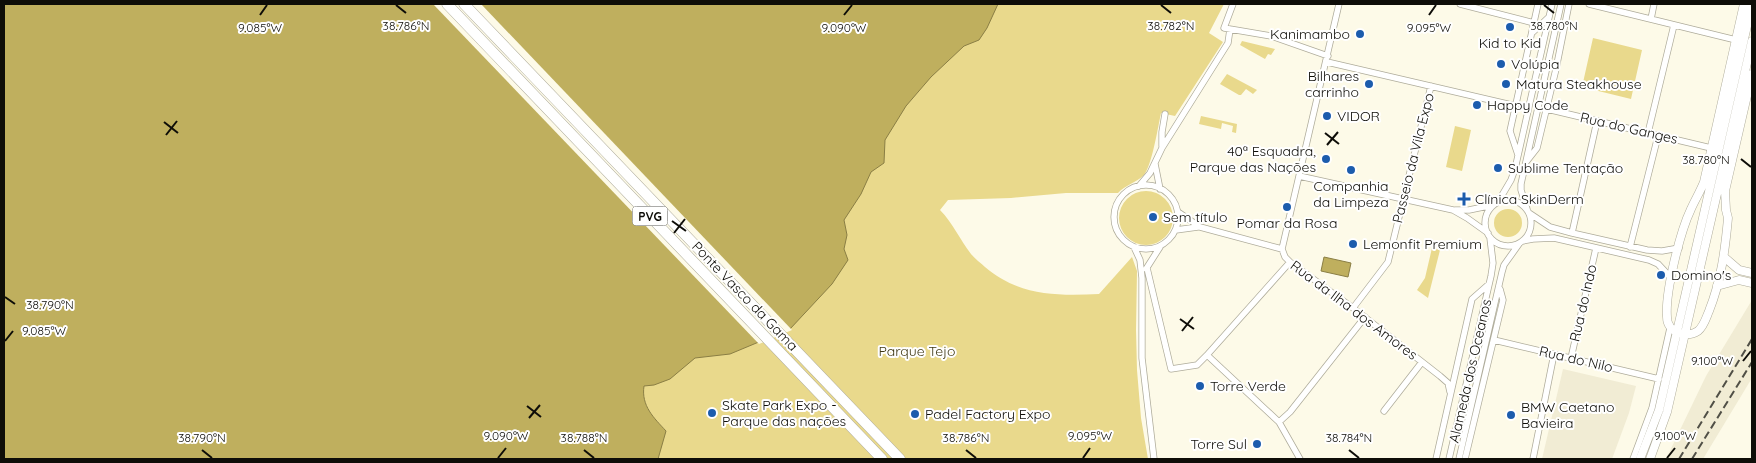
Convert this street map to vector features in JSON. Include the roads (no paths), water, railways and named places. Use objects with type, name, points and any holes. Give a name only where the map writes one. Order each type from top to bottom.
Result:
[{"type":"highway","name":"Ponte Vasco da Gama","points":[[447,4],[882,459]]},
{"type":"highway","name":"Ponte Vasco da Gama","points":[[464,4],[900,459]]},
{"type":"main road","points":[[1744,4],[1704,182],[1691,209],[1672,279],[1667,314],[1673,330],[1685,335],[1699,330],[1703,324],[1717,286],[1724,257],[1728,218],[1726,191],[1752,74]]},
{"type":"main road","points":[[1640,459],[1659,410],[1673,330],[1707,197],[1752,4]]},
{"type":"main road","points":[[1650,459],[1667,412],[1752,41]]},
{"type":"main road","points":[[1695,203],[1701,198],[1707,197],[1716,200],[1726,210]]},
{"type":"main road","points":[[1724,257],[1739,270],[1752,273]]},
{"type":"main road","points":[[1717,286],[1739,280],[1752,283]]},
{"type":"street","points":[[1233,4],[1224,28],[1271,36],[1327,59],[1516,106]]},
{"type":"street","name":"Rua da Ilha dos Amores","points":[[1339,4],[1282,249],[1285,257],[1290,262],[1365,317],[1440,376],[1448,383],[1450,392]]},
{"type":"street","points":[[1460,4],[1534,23]]},
{"type":"street","points":[[1518,156],[1510,131],[1538,4]]},
{"type":"street","points":[[1489,236],[1485,220],[1488,211],[1496,203],[1511,180],[1552,4]]},
{"type":"street","points":[[1521,242],[1531,228],[1521,190],[1525,163],[1561,4]]},
{"type":"street","points":[[1525,163],[1537,148],[1569,4]]},
{"type":"street","points":[[1589,4],[1736,40]]},
{"type":"street","points":[[1651,19],[1654,4]]},
{"type":"street","points":[[1532,33],[1549,16]]},
{"type":"street","points":[[1648,133],[1674,25]]},
{"type":"street","points":[[1137,187],[1144,181],[1155,164],[1162,148],[1228,43],[1230,29]]},
{"type":"street","name":"Passeio da Vila Expo","points":[[1353,308],[1388,262],[1431,86]]},
{"type":"street","name":"Rua do Ganges","points":[[1546,109],[1712,148]]},
{"type":"street","points":[[1162,148],[1165,114]]},
{"type":"street","points":[[1572,233],[1597,121]]},
{"type":"street","points":[[1630,246],[1658,136]]},
{"type":"street","points":[[1155,164],[1160,189]]},
{"type":"street","points":[[1299,176],[1453,210],[1469,210],[1512,200],[1520,203],[1550,227],[1654,251],[1679,248]]},
{"type":"street","points":[[1145,185],[1160,189],[1174,201],[1178,212],[1176,230],[1169,240],[1160,246],[1147,250],[1134,247],[1124,240],[1117,231],[1114,219],[1116,208],[1122,197],[1130,190],[1145,185]]},
{"type":"street","points":[[1453,210],[1467,218],[1504,246],[1533,239],[1554,238],[1649,260],[1658,264],[1672,279]]},
{"type":"street","points":[[1178,212],[1200,227],[1282,249]]},
{"type":"street","points":[[1176,230],[1200,227]]},
{"type":"street","name":"Alameda dos Oceanos","points":[[1449,459],[1490,282],[1493,263],[1489,236]]},
{"type":"street","name":"Alameda dos Oceanos","points":[[1459,459],[1504,266],[1521,242]]},
{"type":"street","points":[[1142,278],[1160,246]]},
{"type":"street","points":[[1134,247],[1140,260],[1142,278],[1142,358],[1154,459]]},
{"type":"street","name":"Rua do Indo","points":[[1571,358],[1596,248]]},
{"type":"street","points":[[1147,268],[1171,369],[1197,365],[1290,262]]},
{"type":"street","name":"Alameda dos Oceanos","points":[[1436,459],[1472,299],[1490,282]]},
{"type":"street","name":"Alameda dos Oceanos","points":[[1465,459],[1503,300],[1499,286]]},
{"type":"street","points":[[1279,422],[1290,412],[1365,317]]},
{"type":"street","points":[[1633,459],[1652,408],[1673,330]]},
{"type":"street","name":"Rua do Nilo","points":[[1494,340],[1659,378]]},
{"type":"street","points":[[1533,459],[1554,354]]},
{"type":"street","points":[[1207,355],[1279,422],[1300,459]]},
{"type":"street","points":[[1384,411],[1422,362]]},
{"type":"street","points":[[1440,376],[1450,376],[1455,370]]},
{"type":"railway","points":[[1679,459],[1752,339]]},
{"type":"railway","points":[[1692,459],[1752,362]]},
{"type":"place","name":"Kid to Kid","points":[[1510,27]]},
{"type":"place","name":"Kanimambo","points":[[1360,34]]},
{"type":"place","name":"Volúpia","points":[[1501,64]]},
{"type":"place","name":"Bilhares carrinho","points":[[1369,84]]},
{"type":"place","name":"Matura Steakhouse","points":[[1506,84]]},
{"type":"place","name":"Happy Code","points":[[1477,105]]},
{"type":"place","name":"VIDOR","points":[[1327,116]]},
{"type":"place","name":"40ª Esquadra, Parque das Nações","points":[[1326,159]]},
{"type":"place","name":"Sublime Tentação","points":[[1498,168]]},
{"type":"place","name":"Companhia da Limpeza","points":[[1351,170]]},
{"type":"place","name":"Clínica SkinDerm","points":[[1464,199]]},
{"type":"place","name":"Pomar da Rosa","points":[[1287,207]]},
{"type":"place","name":"Sem título","points":[[1153,217]]},
{"type":"place","name":"Lemonfit Premium","points":[[1353,244]]},
{"type":"place","name":"Domino's","points":[[1661,275]]},
{"type":"place","name":"Torre Verde","points":[[1200,386]]},
{"type":"place","name":"Skate Park Expo - Parque das nações","points":[[712,413]]},
{"type":"place","name":"Padel Factory Expo","points":[[915,414]]},
{"type":"place","name":"BMW Caetano Bavieira","points":[[1511,415]]},
{"type":"place","name":"Torre Sul","points":[[1257,444]]},
{"type":"park label","name":"Parque Tejo","points":[[917,351]]}]
